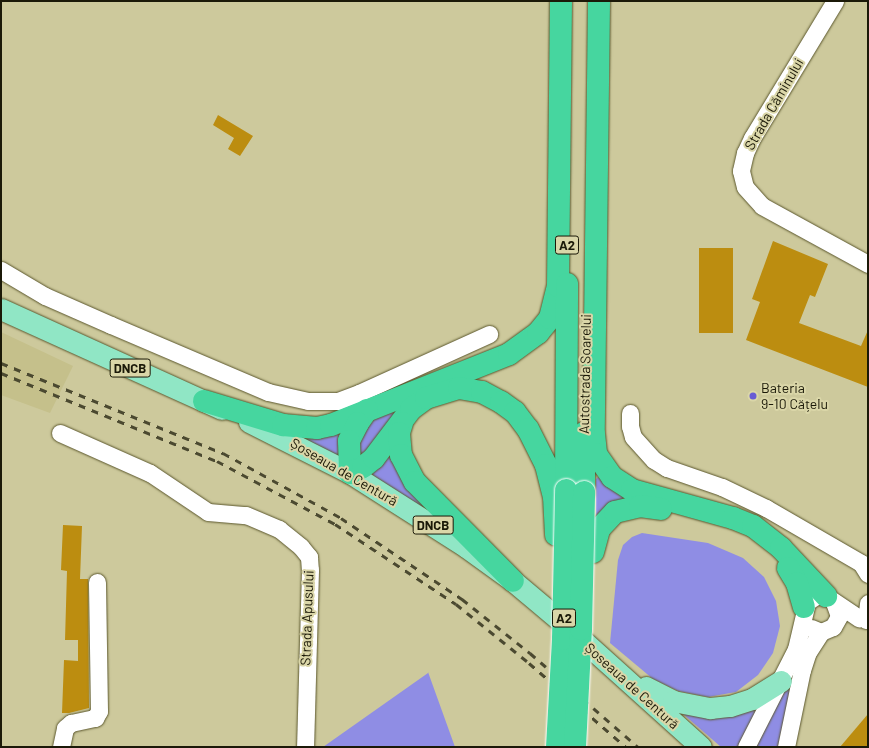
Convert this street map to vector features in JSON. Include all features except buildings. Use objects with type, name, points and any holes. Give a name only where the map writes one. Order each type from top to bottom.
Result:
[{"type":"highway","points":[[204,401],[299,428],[330,425],[367,410],[396,389],[509,354],[531,340],[550,318],[558,286],[561,1]]},
{"type":"highway","name":"Autostrada Soarelui","points":[[570,1],[567,489],[581,629],[575,747]]},
{"type":"highway","name":"Autostrada Soarelui","points":[[557,747],[563,639],[567,489],[589,1]]},
{"type":"highway","points":[[599,1],[594,434],[596,454],[608,474],[632,490],[732,518],[758,529],[781,548],[830,599]]},
{"type":"highway","points":[[367,410],[358,423],[349,442],[350,473],[369,463],[418,403],[443,391],[459,388],[488,395],[515,412],[528,428],[546,465],[567,489],[556,550],[547,747]]},
{"type":"highway","points":[[402,423],[399,433],[401,455],[415,482],[513,581]]},
{"type":"highway","points":[[584,747],[593,552],[595,537],[603,522],[622,509],[652,507],[705,519],[745,532],[774,552],[792,573],[804,612]]},
{"type":"main road","name":"Șoseaua de Centură","points":[[1,309],[204,401],[350,473],[442,531],[513,581],[701,747]]},
{"type":"main road","points":[[604,660],[664,697],[701,707],[720,707],[741,703],[766,691],[780,681]]},
{"type":"street","name":"Strada Căminului","points":[[835,1],[748,146],[741,171],[745,187],[762,206],[868,264]]},
{"type":"street","points":[[1,270],[44,296],[246,383],[289,398],[322,402],[338,401],[396,389],[489,334]]},
{"type":"street","points":[[630,413],[630,426],[633,437],[654,460],[667,468],[722,486],[766,508],[861,563],[868,574]]},
{"type":"street","name":"Strada Apusului","points":[[60,433],[150,474],[208,512],[246,515],[260,520],[284,533],[309,557],[310,570],[304,747]]},
{"type":"street","points":[[60,747],[65,728],[71,723],[95,718],[99,711],[97,582]]},
{"type":"street","points":[[746,747],[796,650],[804,612],[816,596],[830,599],[865,615]]},
{"type":"street","points":[[830,599],[839,611],[837,622]]},
{"type":"street","points":[[804,612],[808,626],[821,632]]},
{"type":"street","points":[[786,747],[802,670],[808,652],[821,632],[827,630],[837,622],[851,617],[865,615]]},
{"type":"shaded area","points":[[1,332],[73,366],[50,413],[1,395]]},
{"type":"shaded area","points":[[391,410],[399,412],[363,462],[355,442],[376,417]]},
{"type":"shaded area","points":[[347,426],[339,459],[302,440],[304,434]]},
{"type":"shaded area","points":[[387,448],[433,515],[372,475]]},
{"type":"shaded area","points":[[598,477],[626,497],[596,519],[596,479]]},
{"type":"shaded area","points":[[642,533],[708,543],[743,558],[764,577],[776,601],[780,626],[773,653],[758,675],[736,692],[708,697],[678,691],[653,679],[610,643],[618,560],[623,545],[632,537]]},
{"type":"shaded area","points":[[793,672],[780,747],[749,747]]},
{"type":"shaded area","points":[[428,673],[455,747],[323,747]]},
{"type":"shaded area","points":[[763,702],[740,747],[721,747],[675,707]]},
{"type":"railway","points":[[1,363],[223,453],[341,518],[462,599],[530,653],[638,747]]},
{"type":"railway","points":[[1,373],[217,461],[335,524],[456,604],[529,663],[626,747]]},
{"type":"place","name":"Bateria 9-10 Cățelu","points":[[753,396]]}]
